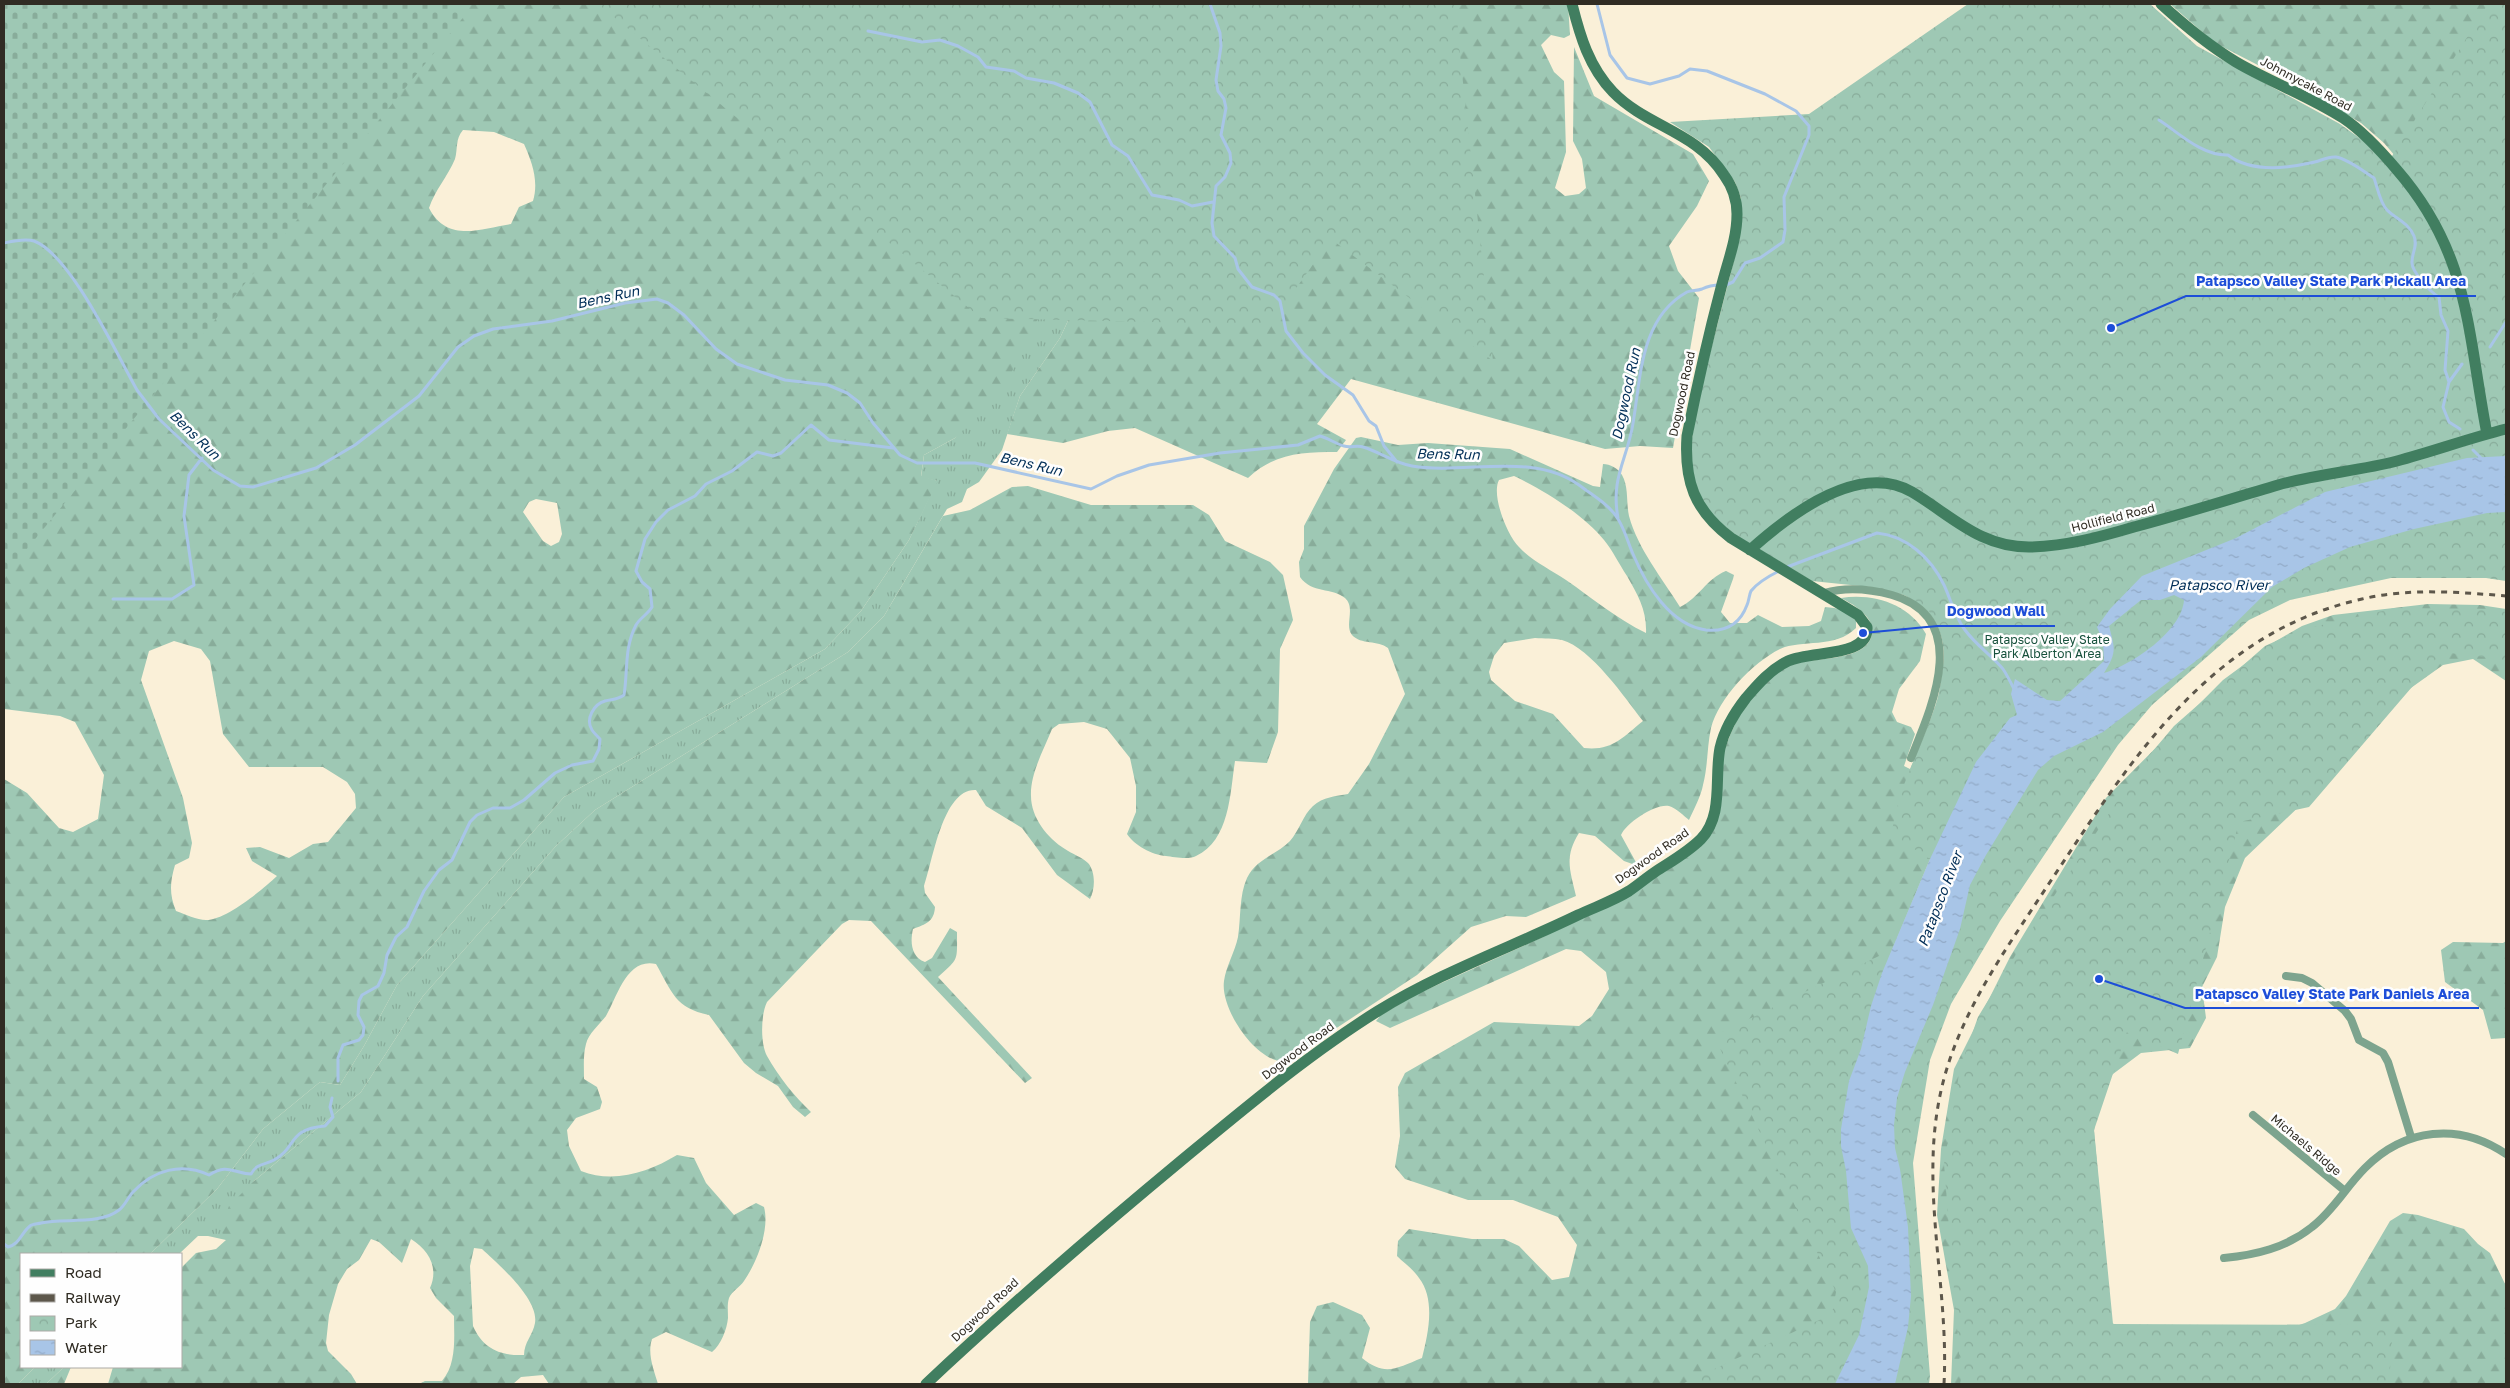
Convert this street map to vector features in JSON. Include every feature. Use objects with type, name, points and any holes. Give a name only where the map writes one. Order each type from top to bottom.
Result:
[{"type":"street","name":"Dogwood Road","points":[[926,1384],[1000,1314],[1084,1242],[1238,1114],[1342,1035],[1413,991],[1610,901],[1688,851],[1700,839],[1711,822],[1717,795],[1720,746],[1731,720],[1744,701],[1774,669],[1789,660],[1805,655],[1848,649],[1861,644],[1866,638],[1867,626],[1864,620],[1848,607],[1765,560],[1715,526],[1695,498],[1688,478],[1685,457],[1687,436],[1719,294],[1736,234],[1737,213],[1729,183],[1705,151],[1687,138],[1634,108],[1615,94],[1600,78],[1580,33],[1572,4]]},
{"type":"street","name":"Johnnycake Road","points":[[2161,4],[2210,45],[2236,62],[2344,118],[2375,144],[2414,189],[2444,239],[2454,265],[2469,322],[2487,434]]},
{"type":"street","name":"Hollifield Road","points":[[1750,550],[1799,510],[1839,491],[1859,485],[1875,483],[1899,486],[1912,492],[1956,524],[1990,540],[2028,547],[2049,546],[2101,536],[2286,483],[2396,461],[2506,429]]},
{"type":"street","points":[[1824,593],[1838,589],[1856,590],[1902,598],[1929,618],[1936,630],[1940,653],[1938,680],[1927,719],[1911,758]]},
{"type":"street","points":[[2286,976],[2302,978],[2312,983],[2351,1019],[2359,1040],[2383,1053],[2388,1062],[2411,1137]]},
{"type":"street","name":"Michaels Ridge","points":[[2253,1115],[2345,1192]]},
{"type":"street","points":[[2224,1258],[2249,1256],[2266,1252],[2298,1237],[2328,1213],[2365,1168],[2381,1154],[2411,1137],[2437,1133],[2465,1135],[2482,1140],[2506,1154]]},
{"type":"green space","points":[[4,4],[1037,4],[1050,294],[1002,392],[955,438],[924,455],[921,476],[938,481],[909,540],[861,611],[825,649],[564,797],[397,985],[364,1046],[340,1085],[320,1082],[263,1129],[217,1189],[151,1253],[20,1253],[20,1368],[34,1368],[18,1384],[4,1384],[4,779],[27,793],[59,828],[73,832],[98,819],[104,775],[75,722],[60,716],[4,709]],"holes":[[[463,130],[494,132],[524,144],[534,172],[535,194],[533,201],[519,207],[511,224],[465,231],[445,226],[436,219],[429,208],[455,159],[460,133]],[[536,499],[557,503],[562,534],[559,542],[551,546],[543,541],[523,512],[529,502]],[[174,641],[201,649],[210,661],[223,734],[249,767],[323,767],[347,782],[355,794],[356,808],[328,842],[313,844],[289,858],[260,847],[246,848],[252,861],[277,876],[233,910],[214,919],[199,919],[176,911],[171,893],[175,865],[189,858],[192,843],[183,798],[141,680],[149,651]]]},
{"type":"green space","points":[[4,4],[446,4],[466,14],[4,577]]},
{"type":"green space","points":[[598,4],[1457,4],[1458,36],[1493,361],[1331,239],[1270,325],[981,318]]},
{"type":"green space","points":[[1052,4],[1568,4],[1570,35],[1564,38],[1551,35],[1541,45],[1554,72],[1564,81],[1566,152],[1555,188],[1565,196],[1579,194],[1586,188],[1582,159],[1573,141],[1574,47],[1594,96],[1693,154],[1709,181],[1697,206],[1669,246],[1678,271],[1699,298],[1673,448],[1640,446],[1605,449],[1351,379],[1317,424],[1346,440],[1337,452],[1301,454],[1279,459],[1268,463],[1248,478],[1135,428],[1108,431],[1063,443],[1007,434],[1020,396],[1060,338],[1072,312]]},
{"type":"green space","name":"Patapsco Valley State Park Alberton Area","points":[[1968,4],[2150,4],[2197,46],[2340,124],[2365,142],[2387,164],[2488,4],[2506,4],[2506,581],[2486,578],[2391,578],[2290,600],[2249,620],[2152,705],[2118,745],[2000,921],[1951,1004],[1930,1060],[1913,1163],[1930,1376],[1929,1384],[1682,1384],[1832,1314],[1836,1292],[1714,1036],[1881,955],[1888,959],[1930,859],[1891,834],[1901,792],[1938,701],[1945,651],[1940,628],[1929,611],[1905,595],[1870,587],[1812,581],[1734,534],[1708,512],[1692,477],[1692,438],[1700,392],[1740,237],[1741,198],[1735,182],[1709,147],[1670,122],[1809,114]]},
{"type":"green space","points":[[2170,4],[2506,4],[2436,204],[2384,143],[2361,123],[2295,84],[2215,43]]},
{"type":"green space","points":[[1050,294],[1072,312],[1060,338],[1020,396],[1002,450],[979,482],[967,489],[962,502],[947,509],[884,616],[848,652],[595,810],[556,846],[423,996],[361,1092],[254,1181],[226,1240],[198,1236],[180,1253],[151,1253],[217,1189],[263,1129],[320,1082],[340,1085],[364,1046],[397,985],[564,797],[825,649],[861,611],[909,540],[937,481],[921,477],[924,455],[955,438]]},
{"type":"green space","points":[[1361,437],[1398,445],[1428,443],[1510,449],[1593,486],[1600,487],[1603,464],[1611,466],[1618,470],[1624,480],[1629,516],[1638,540],[1680,607],[1692,599],[1719,574],[1726,571],[1734,575],[1721,612],[1730,623],[1747,623],[1758,615],[1782,627],[1809,626],[1821,621],[1825,607],[1838,609],[1850,614],[1856,621],[1856,628],[1848,635],[1838,639],[1798,644],[1780,649],[1769,655],[1738,682],[1721,705],[1711,728],[1702,789],[1689,820],[1674,808],[1663,806],[1642,815],[1629,825],[1621,835],[1638,866],[1624,861],[1595,836],[1579,833],[1571,849],[1570,857],[1570,871],[1576,896],[1526,917],[1506,916],[1471,927],[1417,975],[1285,1062],[1274,1060],[1252,1044],[1234,1019],[1224,993],[1225,975],[1238,937],[1244,885],[1256,866],[1290,841],[1313,806],[1325,799],[1348,794],[1369,764],[1405,694],[1388,648],[1360,640],[1352,635],[1349,626],[1350,607],[1345,598],[1334,592],[1310,586],[1300,577],[1299,562],[1304,549],[1304,526],[1334,469],[1356,438]],"holes":[[[1514,476],[1538,488],[1575,512],[1604,540],[1638,597],[1645,617],[1646,633],[1615,615],[1566,580],[1535,561],[1519,547],[1505,524],[1497,495],[1499,480]],[[1535,638],[1562,640],[1584,653],[1607,675],[1643,721],[1616,742],[1602,747],[1584,748],[1553,714],[1515,701],[1491,680],[1489,672],[1494,656],[1504,643]]]},
{"type":"green space","points":[[1028,486],[1091,505],[1193,505],[1209,515],[1225,541],[1270,562],[1283,575],[1293,620],[1280,649],[1278,732],[1267,763],[1235,761],[1229,801],[1222,827],[1216,839],[1207,849],[1196,856],[1186,858],[1155,854],[1144,849],[1130,838],[1127,834],[1136,812],[1136,786],[1130,758],[1107,729],[1084,722],[1059,724],[1052,729],[1035,770],[1031,796],[1034,812],[1046,833],[1058,844],[1083,859],[1091,867],[1094,881],[1090,899],[1057,875],[1022,828],[986,806],[976,790],[965,792],[955,801],[947,813],[924,886],[925,893],[935,907],[934,912],[928,922],[913,929],[914,953],[920,960],[925,962],[932,958],[950,928],[957,932],[957,954],[955,959],[938,977],[1032,1078],[1025,1083],[871,921],[849,920],[842,924],[767,1002],[765,1007],[762,1029],[763,1044],[767,1056],[793,1093],[811,1112],[805,1117],[793,1107],[778,1086],[756,1073],[744,1063],[709,1015],[689,1008],[682,1003],[671,991],[656,964],[646,963],[630,972],[619,989],[606,1016],[587,1040],[584,1057],[584,1079],[597,1087],[602,1102],[600,1109],[576,1118],[567,1130],[569,1146],[581,1171],[593,1175],[618,1176],[631,1174],[643,1171],[677,1155],[694,1158],[706,1183],[734,1215],[756,1203],[764,1207],[764,1235],[758,1255],[744,1281],[729,1298],[725,1332],[721,1341],[712,1352],[666,1332],[652,1339],[650,1350],[658,1384],[549,1384],[543,1375],[521,1377],[513,1384],[419,1384],[425,1381],[442,1381],[447,1374],[454,1350],[454,1316],[436,1298],[430,1288],[433,1281],[433,1267],[423,1248],[411,1239],[402,1263],[379,1242],[371,1239],[359,1260],[347,1269],[338,1284],[329,1315],[326,1343],[328,1351],[351,1374],[357,1384],[108,1384],[113,1368],[182,1368],[182,1267],[196,1253],[216,1249],[226,1240],[220,1229],[229,1206],[254,1181],[361,1092],[423,996],[556,846],[595,810],[848,652],[884,616],[943,516],[970,510],[1012,487]],"holes":[[[474,1248],[482,1249],[524,1293],[531,1303],[535,1314],[535,1323],[525,1346],[524,1355],[508,1354],[494,1350],[487,1346],[473,1326],[470,1266]]]},
{"type":"green space","points":[[1850,549],[1951,618],[1930,859],[1888,960],[1835,1384],[1308,1384],[1310,1322],[1317,1306],[1333,1302],[1362,1315],[1370,1328],[1362,1358],[1370,1364],[1384,1369],[1391,1369],[1422,1358],[1429,1317],[1427,1296],[1417,1275],[1397,1256],[1398,1241],[1409,1229],[1472,1239],[1504,1239],[1519,1246],[1552,1280],[1569,1277],[1577,1245],[1558,1217],[1513,1200],[1468,1200],[1405,1179],[1395,1167],[1400,1136],[1398,1087],[1405,1073],[1494,1022],[1579,1026],[1592,1016],[1609,989],[1606,972],[1581,951],[1566,949],[1390,1028],[1376,1021],[1381,1015],[1415,995],[1543,937],[1703,843],[1723,756],[1739,716],[1752,698],[1775,674],[1788,665],[1835,658],[1856,652],[1865,647],[1870,640],[1872,626],[1869,620],[1859,609],[1841,598],[1866,597],[1890,603],[1910,615],[1926,634],[1920,661],[1899,689],[1892,712],[1897,722],[1911,727],[1915,734],[1904,766],[1910,769],[1937,701],[1944,652],[1939,630],[1927,611],[1906,596],[1877,588]]},
{"type":"green space","points":[[2428,604],[2480,605],[2506,609],[2506,681],[2473,659],[2443,665],[2362,723],[2353,755],[2245,858],[2225,907],[2217,957],[2202,987],[2206,1018],[2190,1048],[2141,1053],[2101,1083],[2094,1131],[2111,1322],[2124,1331],[2290,1328],[2305,1323],[2335,1309],[2346,1296],[2390,1221],[2403,1213],[2418,1215],[2464,1229],[2478,1244],[2490,1253],[2506,1286],[2506,1384],[1951,1384],[1954,1310],[1937,1215],[1941,1149],[1954,1069],[2010,957],[2106,798],[2223,680],[2276,641],[2302,626],[2333,615]]},
{"type":"green space","points":[[2395,608],[2484,609],[2506,612],[2506,660],[2442,652],[2309,807],[2239,822],[2178,1054],[2127,1032],[2094,1130],[2113,1324],[2393,1325],[2389,1384],[1960,1384],[1944,1164],[1960,1068],[1978,1017],[2024,941],[2142,764],[2174,726],[2265,646],[2300,630]]},
{"type":"green space","points":[[2506,941],[2506,1038],[2491,1039],[2483,1010],[2445,982],[2441,950],[2453,942],[2503,943]]},
{"type":"green space","points":[[34,1368],[63,1368],[46,1384],[18,1384]]},
{"type":"green space","points":[[63,1368],[71,1368],[64,1384],[46,1384]]},
{"type":"water","name":"Patapsco River","points":[[2506,456],[2506,512],[2487,513],[2414,529],[2350,547],[2304,568],[2272,587],[2201,657],[2103,732],[2054,756],[2038,770],[1970,885],[1960,929],[1933,1005],[1905,1072],[1897,1098],[1894,1125],[1895,1148],[1900,1169],[1908,1227],[1911,1296],[1908,1327],[1895,1384],[1835,1384],[1859,1335],[1869,1287],[1868,1266],[1851,1228],[1846,1171],[1841,1146],[1841,1129],[1849,1081],[1861,1049],[1871,1006],[1882,973],[1930,859],[1976,762],[2010,718],[2017,715],[2011,694],[2015,679],[2047,700],[2060,701],[2104,661],[2103,641],[2097,627],[2110,609],[2142,576],[2236,538],[2325,492],[2467,458]],"holes":[[[2174,595],[2184,600],[2181,612],[2165,635],[2141,655],[2128,663],[2104,673],[2114,650],[2109,626],[2141,600],[2160,600]]]},
{"type":"waterway","points":[[1210,4],[1220,33],[1221,46],[1216,80],[1218,91],[1224,99],[1226,108],[1221,135],[1230,153],[1231,163],[1225,177],[1216,186],[1212,223],[1214,236],[1235,258],[1238,269],[1252,287],[1274,295],[1280,301],[1286,331],[1303,353],[1325,375],[1353,395],[1369,421],[1376,426],[1384,446],[1397,462]]},
{"type":"waterway","name":"Dogwood Run","points":[[1597,4],[1610,55],[1627,78],[1650,84],[1679,76],[1690,69],[1707,71],[1765,94],[1796,111],[1809,126],[1809,135],[1784,197],[1785,230],[1783,242],[1760,258],[1745,263],[1733,282],[1726,285]]},
{"type":"waterway","points":[[868,31],[922,42],[940,40],[958,46],[978,57],[986,67],[1014,71],[1026,78],[1054,83],[1078,93],[1090,102],[1112,145],[1128,156],[1152,195],[1179,200],[1192,206],[1213,202]]},
{"type":"waterway","points":[[2159,120],[2200,148],[2209,152],[2228,155],[2256,167],[2278,168],[2336,157],[2341,158],[2374,178],[2385,207],[2405,224],[2414,236],[2415,243],[2412,262],[2415,271],[2427,287],[2439,297],[2441,315],[2448,331],[2445,370],[2449,382],[2443,407],[2449,422],[2460,429]]},
{"type":"waterway","name":"Bens Run","points":[[4,243],[19,240],[34,241],[48,250],[63,265],[92,308],[137,390],[159,419],[213,470],[240,486],[253,487],[316,468],[355,445],[419,396],[458,347],[474,336],[493,329],[552,321],[625,303],[657,299],[668,303],[684,315],[716,349],[737,364],[785,380],[828,385],[847,393],[860,403],[873,423],[900,455],[917,463],[975,463],[1091,489],[1117,476],[1149,465],[1220,453],[1298,445],[1320,436],[1344,446],[1363,447],[1412,466],[1432,468],[1519,466],[1541,469],[1561,475],[1595,496],[1615,514],[1623,528],[1638,566],[1652,590],[1671,612],[1693,627],[1706,630],[1720,630],[1736,622],[1744,612],[1751,591],[1779,571]]},
{"type":"waterway","name":"Dogwood Run","points":[[1618,518],[1616,493],[1632,429],[1640,373],[1650,335],[1659,318],[1671,304],[1687,292],[1720,285]]},
{"type":"waterway","points":[[2490,347],[2506,322]]},
{"type":"waterway","points":[[2449,382],[2462,364]]},
{"type":"waterway","points":[[338,1081],[338,1058],[343,1045],[359,1040],[363,1035],[364,1027],[358,1015],[359,1001],[362,995],[378,986],[384,973],[387,955],[396,937],[407,927],[424,891],[439,870],[452,860],[470,822],[477,815],[493,808],[510,808],[524,800],[555,773],[572,765],[593,761],[599,749],[600,739],[590,726],[590,717],[597,705],[624,695],[628,651],[632,634],[636,625],[652,607],[650,589],[642,582],[636,571],[645,539],[656,522],[668,510],[695,496],[706,484],[732,471],[757,452],[773,456],[781,453],[811,425],[829,440],[893,448]]},
{"type":"waterway","points":[[2473,450],[2483,460]]},
{"type":"waterway","points":[[113,599],[172,599],[194,585],[184,516],[189,475],[202,458]]},
{"type":"waterway","name":"Bens Run","points":[[1787,567],[1877,533],[1888,535],[1908,544],[1925,557],[1939,575],[1962,625],[1969,635],[2003,669],[2014,689]]},
{"type":"waterway","points":[[4,1244],[8,1247],[12,1246],[34,1224],[102,1218],[111,1215],[125,1204],[131,1194],[141,1184],[168,1170],[189,1169],[209,1175],[226,1169],[251,1174],[259,1166],[281,1155],[298,1135],[304,1131],[325,1126],[333,1117],[330,1107],[332,1098]]},
{"type":"railway","points":[[1944,1384],[1945,1349],[1933,1175],[1938,1106],[1945,1076],[1954,1047],[1980,992],[2012,939],[2108,796],[2176,710],[2215,673],[2258,642],[2307,616],[2362,599],[2397,593],[2452,592],[2506,596]]},
{"type":"place","name":"Patapsco Valley State Park Pickall Area","points":[[2111,328]]},
{"type":"place","name":"Dogwood Wall","points":[[1863,633]]},
{"type":"place","name":"Patapsco Valley State Park Daniels Area","points":[[2099,979]]}]
